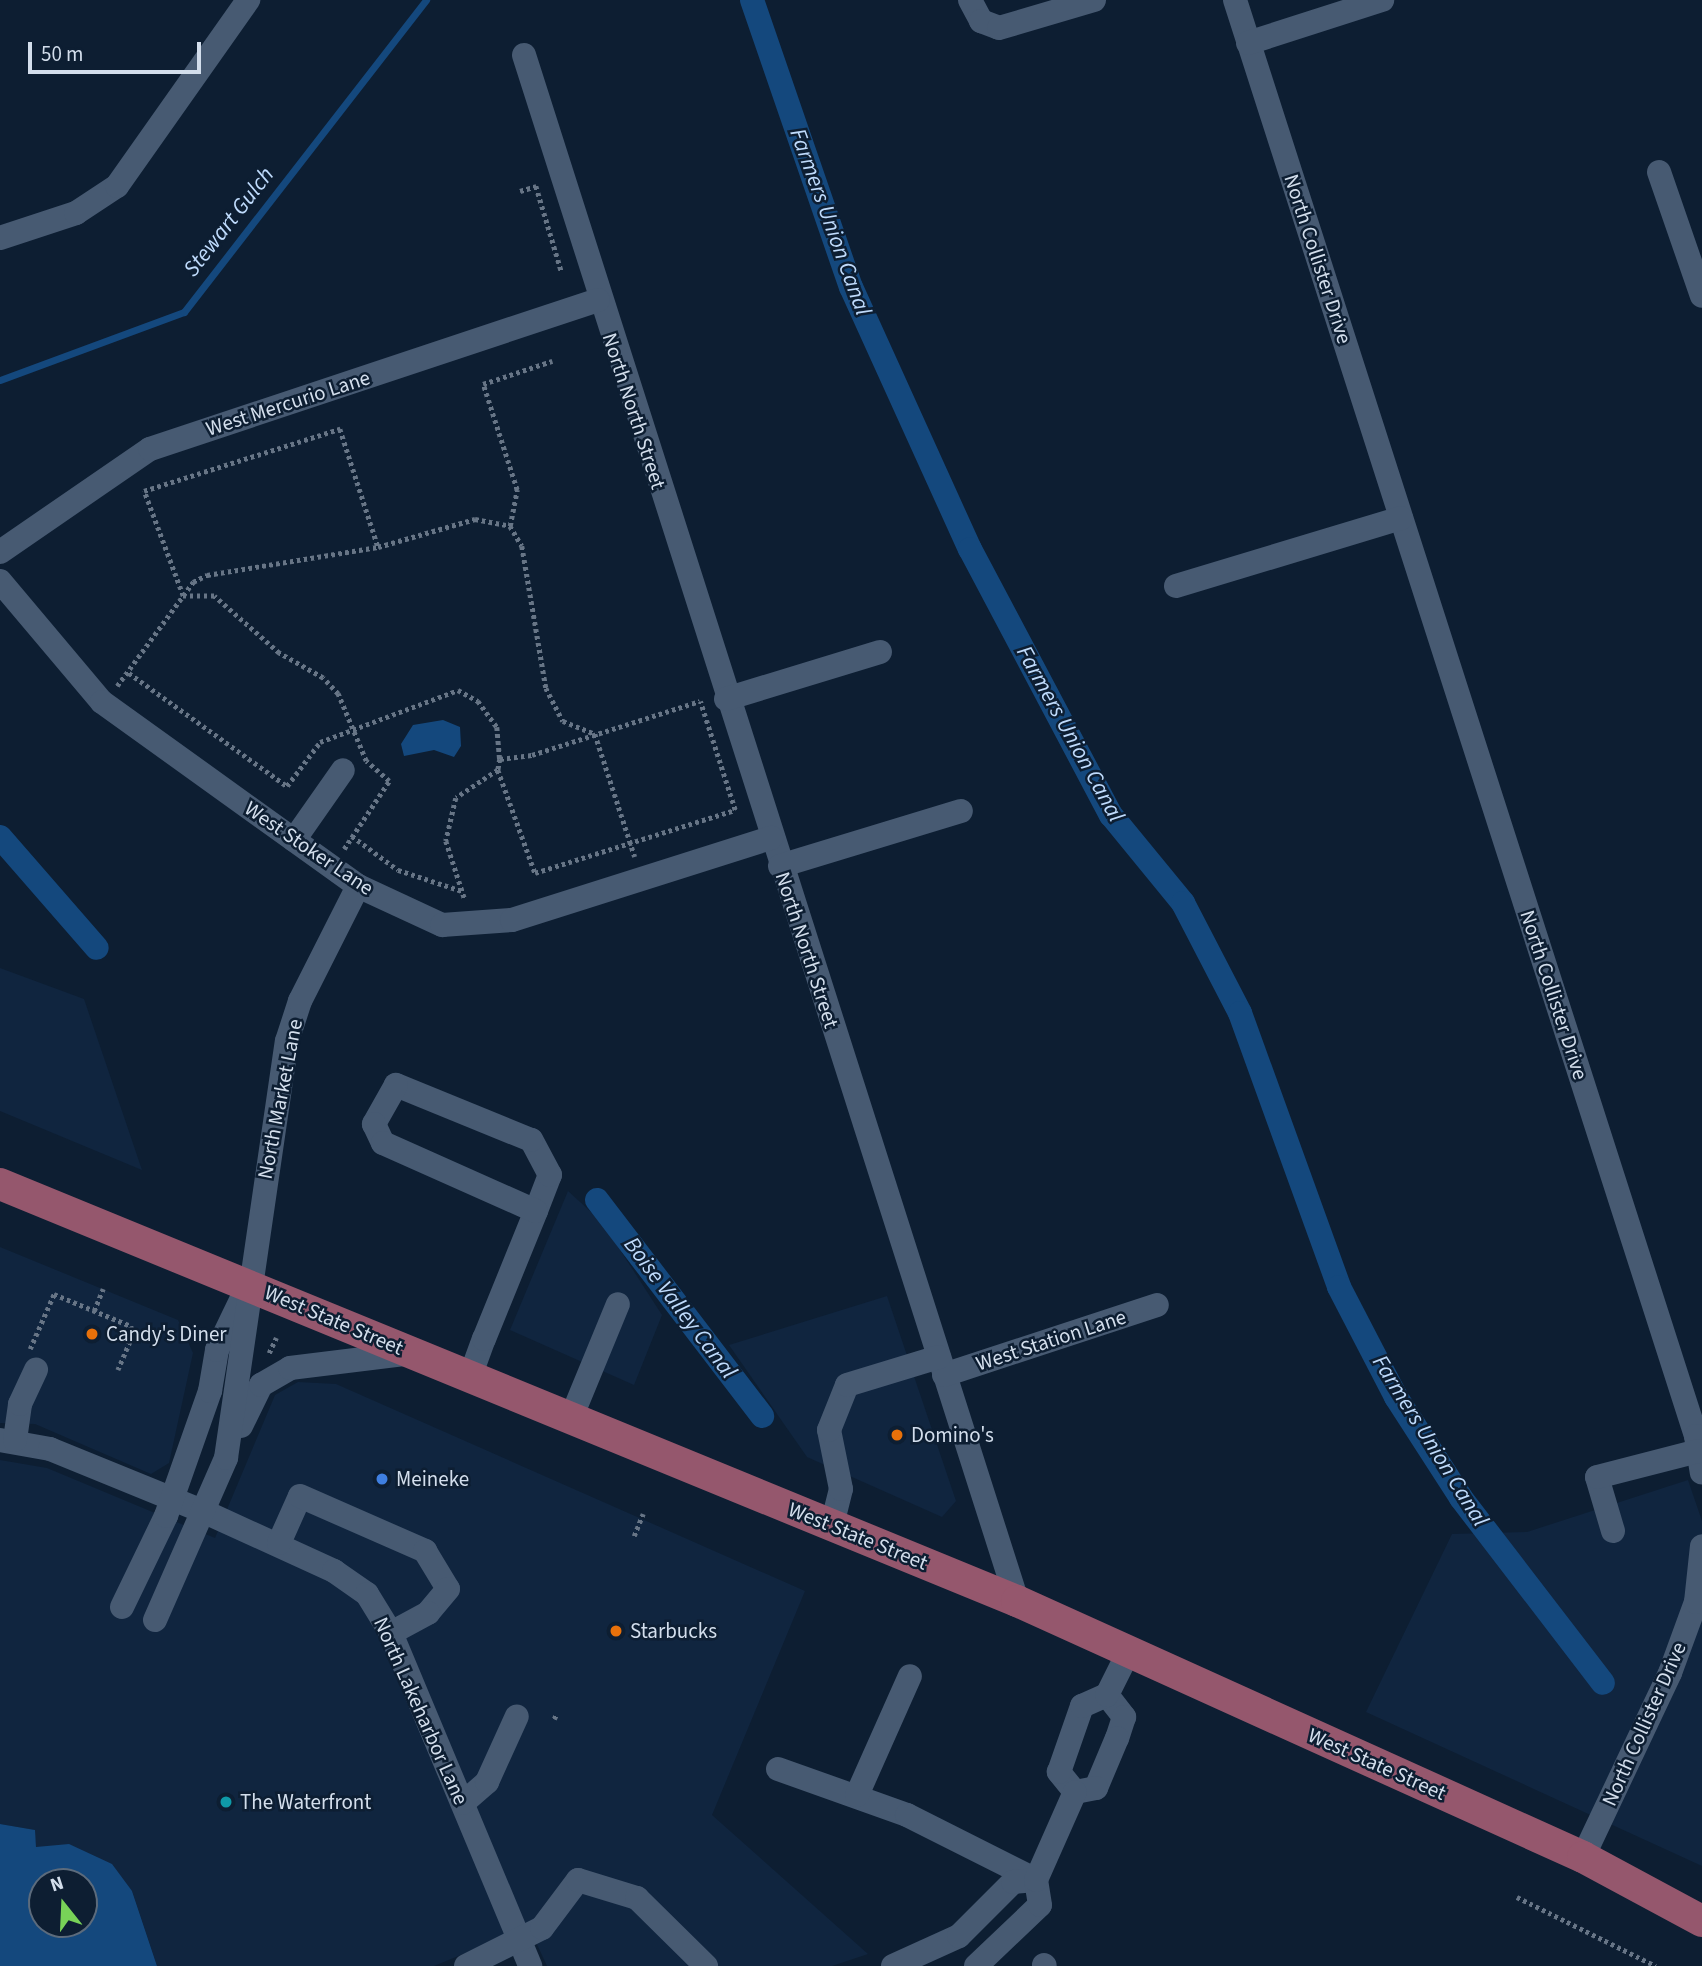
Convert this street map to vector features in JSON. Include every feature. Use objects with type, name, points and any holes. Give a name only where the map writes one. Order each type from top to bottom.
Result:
[{"type":"main road","name":"West State Street","points":[[0,1184],[471,1374],[571,1418],[1017,1601],[1583,1857],[1702,1921]]},
{"type":"street","points":[[0,238],[76,213],[117,186],[248,0]]},
{"type":"street","points":[[970,0],[981,20],[999,28],[1094,0]]},
{"type":"street","name":"North Collister Drive","points":[[1234,0],[1700,1462]]},
{"type":"street","points":[[1248,44],[1382,0]]},
{"type":"street","name":"North North Street","points":[[524,55],[598,300],[1017,1601]]},
{"type":"street","points":[[1659,172],[1702,296]]},
{"type":"street","name":"West Mercurio Lane","points":[[0,552],[150,449],[598,300]]},
{"type":"street","points":[[1176,586],[1401,518]]},
{"type":"street","name":"West Stoker Lane","points":[[0,581],[102,702],[358,886],[442,926],[512,920],[771,838]]},
{"type":"street","points":[[726,699],[880,652]]},
{"type":"street","points":[[295,840],[343,770]]},
{"type":"street","points":[[780,866],[961,811]]},
{"type":"street","name":"North Market Lane","points":[[248,1283],[287,1041],[300,1001],[358,886]]},
{"type":"street","points":[[471,1374],[536,1211],[550,1175],[531,1140],[396,1085],[374,1124],[383,1143],[536,1211]]},
{"type":"street","points":[[226,1458],[247,1347],[248,1283]]},
{"type":"street","points":[[122,1607],[172,1499],[210,1391],[217,1350],[248,1283]]},
{"type":"street","points":[[571,1418],[618,1304]]},
{"type":"street","name":"West Station Lane","points":[[832,1525],[841,1489],[829,1430],[847,1385],[942,1366],[1157,1306]]},
{"type":"street","points":[[155,1620],[207,1513],[226,1458],[261,1385],[281,1372],[414,1353]]},
{"type":"street","points":[[8,1440],[31,1365]]},
{"type":"street","name":"North Lakeharbor Lane","points":[[8,1440],[172,1499],[279,1543],[367,1594],[391,1633],[526,1955]]},
{"type":"street","points":[[1613,1531],[1597,1477],[1700,1462]]},
{"type":"street","points":[[279,1543],[300,1496],[425,1550],[448,1589],[428,1613],[391,1633]]},
{"type":"street","name":"North Collister Drive","points":[[1583,1857],[1699,1604],[1702,1546]]},
{"type":"street","points":[[1075,1792],[1059,1772],[1082,1706],[1107,1695],[1128,1653]]},
{"type":"street","points":[[857,1795],[910,1676]]},
{"type":"street","points":[[1075,1792],[1096,1788],[1124,1717],[1107,1695]]},
{"type":"street","points":[[463,1803],[487,1782],[517,1716]]},
{"type":"street","points":[[778,1769],[857,1795],[1007,1860],[1036,1880]]},
{"type":"street","points":[[975,1966],[1040,1905],[1036,1880],[1075,1792]]},
{"type":"street","points":[[466,1966],[526,1955],[542,1928],[578,1880],[637,1898],[706,1966]]},
{"type":"street","points":[[893,1966],[959,1936],[1013,1882],[1036,1880]]},
{"type":"path","points":[[520,191],[536,186],[561,270]]},
{"type":"path","points":[[552,362],[483,384],[517,490],[510,526],[527,569],[546,688],[563,721],[595,734],[642,880]]},
{"type":"path","points":[[183,596],[144,491],[340,429],[378,547]]},
{"type":"path","points":[[102,702],[183,596],[207,575],[378,547],[475,519],[510,526]]},
{"type":"path","points":[[183,596],[214,596],[338,694],[366,761],[389,781],[344,849],[336,843]]},
{"type":"path","points":[[500,759],[595,734],[700,701],[726,699]]},
{"type":"path","points":[[498,770],[535,873],[735,810],[700,701]]},
{"type":"path","points":[[352,836],[398,870],[463,891]]},
{"type":"path","points":[[94,1311],[103,1289]]},
{"type":"path","points":[[31,1365],[54,1294],[131,1326],[134,1335],[118,1370]]},
{"type":"path","points":[[634,1536],[643,1514]]},
{"type":"path","points":[[1517,1897],[1656,1966]]},
{"type":"shaded area","points":[[0,968],[84,999],[142,1170],[0,1111]]},
{"type":"shaded area","points":[[568,1191],[602,1222],[662,1315],[634,1385],[510,1330]]},
{"type":"shaded area","points":[[0,1247],[178,1320],[193,1353],[169,1463],[151,1474],[35,1424],[0,1423]]},
{"type":"shaded area","points":[[887,1296],[956,1501],[942,1517],[807,1457],[729,1345]]},
{"type":"shaded area","points":[[298,1382],[336,1384],[805,1591],[712,1815],[868,1954],[832,1966],[547,1966],[529,1927],[434,1966],[157,1966],[132,1891],[98,1875],[98,1868],[82,1868],[36,1847],[34,1830],[0,1824],[0,1460],[47,1468],[215,1538],[275,1395]]},
{"type":"shaded area","points":[[1688,1480],[1702,1521],[1702,1866],[1366,1712],[1452,1534],[1527,1532]]},
{"type":"water","points":[[443,720],[460,727],[461,746],[454,757],[434,750],[404,756],[401,744],[413,725]]},
{"type":"water","points":[[0,1824],[35,1830],[36,1847],[69,1844],[112,1864],[132,1891],[157,1966],[0,1966]]},
{"type":"waterway","name":"Stewart Gulch","points":[[0,380],[184,312],[426,0]]},
{"type":"waterway","name":"Farmers Union Canal","points":[[752,0],[851,287],[970,549],[1111,815],[1183,903],[1240,1013],[1339,1287],[1396,1397],[1461,1498],[1603,1683]]},
{"type":"waterway","name":"Boise Valley Canal","points":[[0,837],[97,948]]},
{"type":"waterway","name":"Boise Valley Canal","points":[[597,1200],[762,1416]]},
{"type":"place","name":"Candy's Diner","points":[[92,1334]]},
{"type":"place","name":"Domino's","points":[[897,1435]]},
{"type":"place","name":"Meineke","points":[[382,1479]]},
{"type":"place","name":"Starbucks","points":[[616,1631]]},
{"type":"place","name":"The Waterfront","points":[[226,1802]]}]
